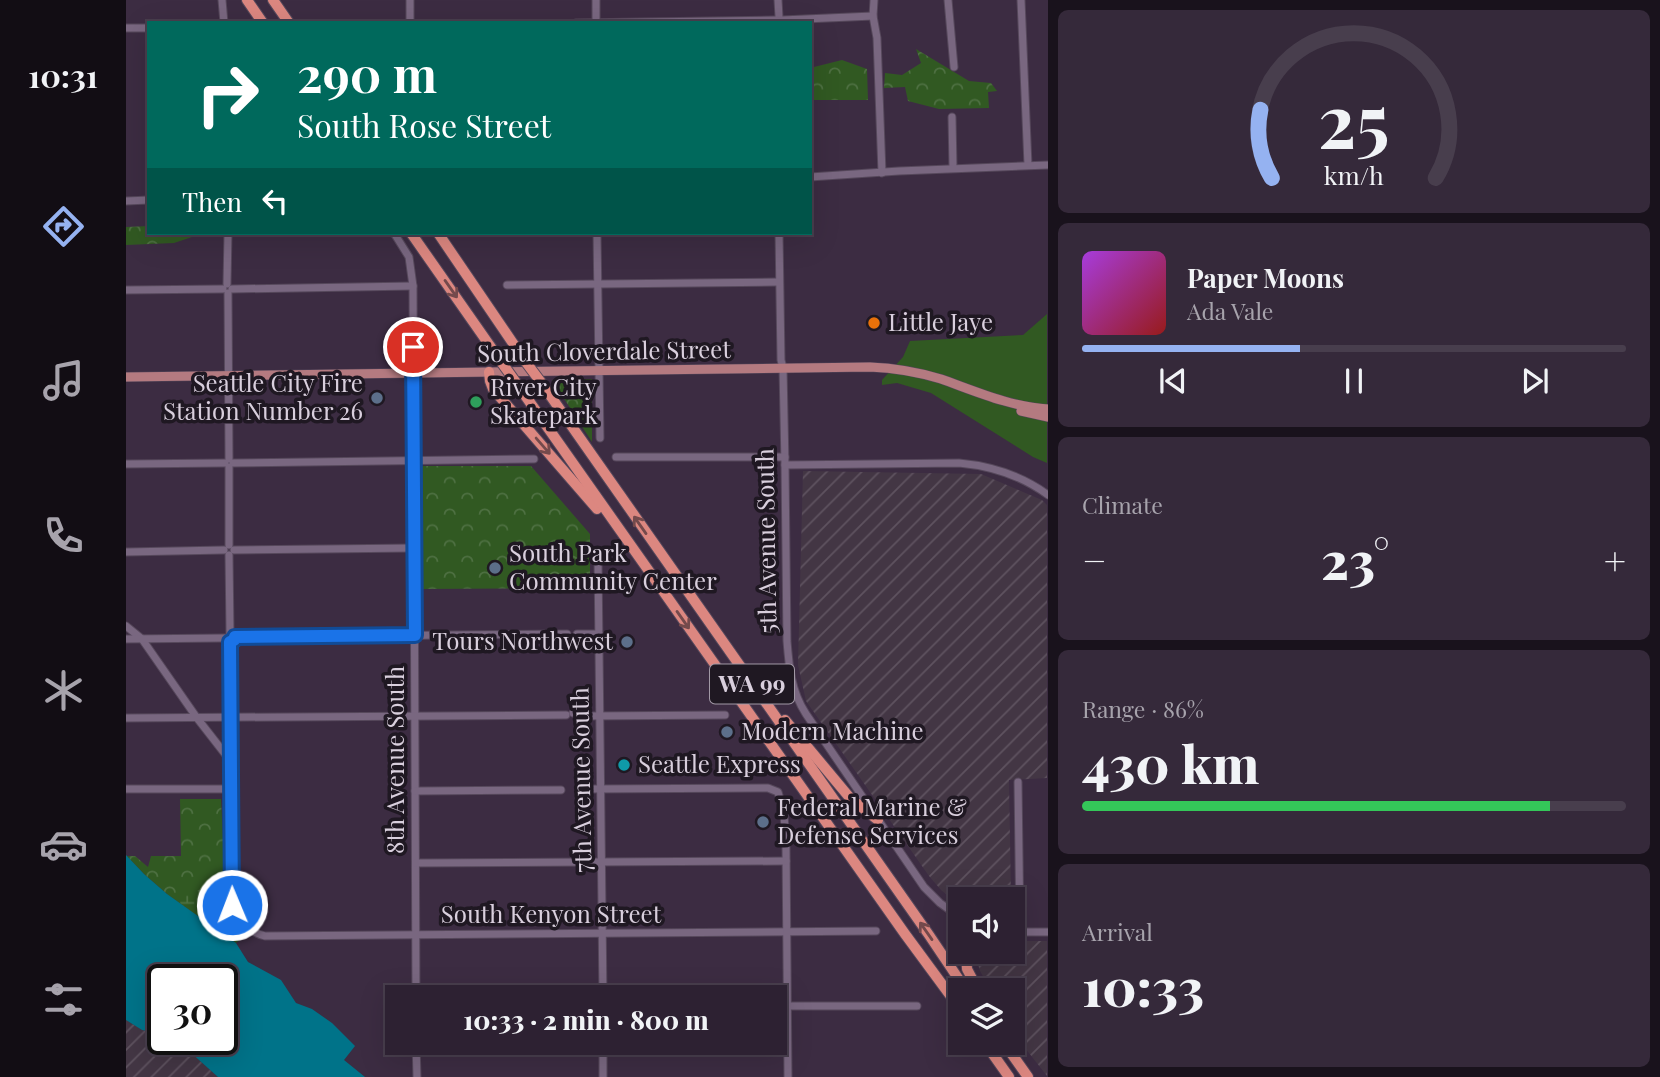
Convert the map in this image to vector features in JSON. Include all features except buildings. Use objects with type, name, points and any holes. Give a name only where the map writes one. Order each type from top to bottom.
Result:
[{"type":"highway","points":[[247,0],[262,21]]},
{"type":"highway","points":[[273,0],[288,21]]},
{"type":"highway","name":"WA 99","points":[[412,235],[948,992]]},
{"type":"highway","name":"WA 99","points":[[439,235],[958,978]]},
{"type":"highway","points":[[489,372],[489,381],[493,388],[635,553]]},
{"type":"highway","points":[[722,641],[829,775],[878,820]]},
{"type":"highway","points":[[993,1055],[1009,1077]]},
{"type":"highway","points":[[1014,1055],[1025,1072]]},
{"type":"main road","name":"South Cloverdale Street","points":[[126,377],[884,368],[916,373],[1023,406],[1048,409]]},
{"type":"main road","name":"South Cloverdale Street","points":[[955,384],[966,393],[997,404],[1048,416]]},
{"type":"street","points":[[222,0],[224,21]]},
{"type":"street","points":[[410,0],[410,21]]},
{"type":"street","points":[[596,0],[596,21]]},
{"type":"street","points":[[778,0],[779,21],[873,16]]},
{"type":"street","points":[[874,0],[882,173]]},
{"type":"street","points":[[948,0],[954,68]]},
{"type":"street","points":[[1021,0],[1028,165]]},
{"type":"street","points":[[126,28],[147,28]]},
{"type":"street","points":[[952,117],[953,168]]},
{"type":"street","points":[[812,177],[1048,165]]},
{"type":"street","points":[[126,201],[147,200]]},
{"type":"street","points":[[126,789],[230,789],[228,235]]},
{"type":"street","name":"8th Avenue South","points":[[395,235],[409,257],[413,286],[416,985]]},
{"type":"street","points":[[597,235],[600,438]]},
{"type":"street","name":"5th Avenue South","points":[[779,235],[787,641],[793,689],[806,714],[925,887],[948,909]]},
{"type":"street","points":[[507,285],[779,282]]},
{"type":"street","points":[[126,290],[413,286]]},
{"type":"street","points":[[615,457],[959,463],[999,470],[1034,485],[1048,495]]},
{"type":"street","points":[[126,464],[534,459]]},
{"type":"street","points":[[126,552],[415,548]]},
{"type":"street","name":"7th Avenue South","points":[[598,561],[603,985]]},
{"type":"street","points":[[126,626],[142,639],[230,760]]},
{"type":"street","points":[[126,639],[567,634]]},
{"type":"street","points":[[577,634],[599,634]]},
{"type":"street","points":[[126,718],[725,715]]},
{"type":"street","points":[[1017,887],[1018,782]]},
{"type":"street","points":[[591,789],[768,788],[778,792],[785,813],[788,1077]]},
{"type":"street","name":"South Kenyon Street","points":[[230,789],[232,905],[235,915],[249,929],[265,936],[876,931]]},
{"type":"street","points":[[415,791],[561,790]]},
{"type":"street","points":[[416,863],[786,861]]},
{"type":"street","points":[[1025,932],[1048,932]]},
{"type":"street","points":[[788,1006],[917,1006]]},
{"type":"street","points":[[416,1055],[417,1077]]},
{"type":"street","points":[[603,1055],[603,1077]]},
{"type":"shaded area","points":[[803,471],[981,474],[1042,500],[1047,505],[1047,778],[1009,780],[1011,887],[948,887],[948,896],[941,890],[806,701],[798,665]]},
{"type":"shaded area","points":[[1025,941],[1047,941],[1047,1076],[1025,1048],[1025,978],[984,978],[978,964],[1025,964]]},
{"type":"shaded area","points":[[126,1020],[147,1031],[147,1055],[193,1055],[218,1077],[126,1077]]},
{"type":"green space","points":[[916,49],[969,81],[991,83],[997,91],[988,92],[989,108],[939,109],[908,101],[905,87],[884,88],[885,73],[902,75],[921,63]]},
{"type":"green space","points":[[842,60],[867,69],[868,100],[812,100],[812,68]]},
{"type":"green space","points":[[147,226],[147,235],[198,235],[174,243],[126,245],[126,227]]},
{"type":"green space","points":[[1047,314],[1047,463],[931,393],[897,383],[882,385],[882,380],[903,357],[910,341],[1023,335]]},
{"type":"green space","points":[[592,379],[592,442],[552,380]]},
{"type":"green space","points":[[418,466],[531,466],[590,534],[590,588],[418,589]]},
{"type":"green space","points":[[180,799],[221,799],[227,919],[245,935],[236,943],[167,894],[127,856],[135,856],[148,867],[151,856],[181,856]]},
{"type":"green space","points":[[202,889],[216,899],[225,925],[235,936],[236,943],[167,894],[182,894]]},
{"type":"water","points":[[126,855],[167,894],[236,943],[248,962],[281,980],[296,1003],[312,1009],[332,1023],[355,1046],[344,1060],[365,1077],[218,1077],[193,1055],[238,1055],[238,964],[147,964],[147,1031],[126,1020]]},
{"type":"place","name":"Little Jaye","points":[[874,323]]},
{"type":"place","name":"Seattle City Fire Station Number 26","points":[[377,398]]},
{"type":"place","name":"River City Skatepark","points":[[476,402]]},
{"type":"place","name":"South Park Community Center","points":[[495,568]]},
{"type":"place","name":"Tours Northwest","points":[[627,642]]},
{"type":"place","name":"Modern Machine","points":[[727,732]]},
{"type":"place","name":"Seattle Express","points":[[624,765]]},
{"type":"place","name":"Federal Marine & Defense Services","points":[[763,822]]},
{"type":"route","points":[[232,905],[230,642],[235,637],[415,635],[413,347]]}]
